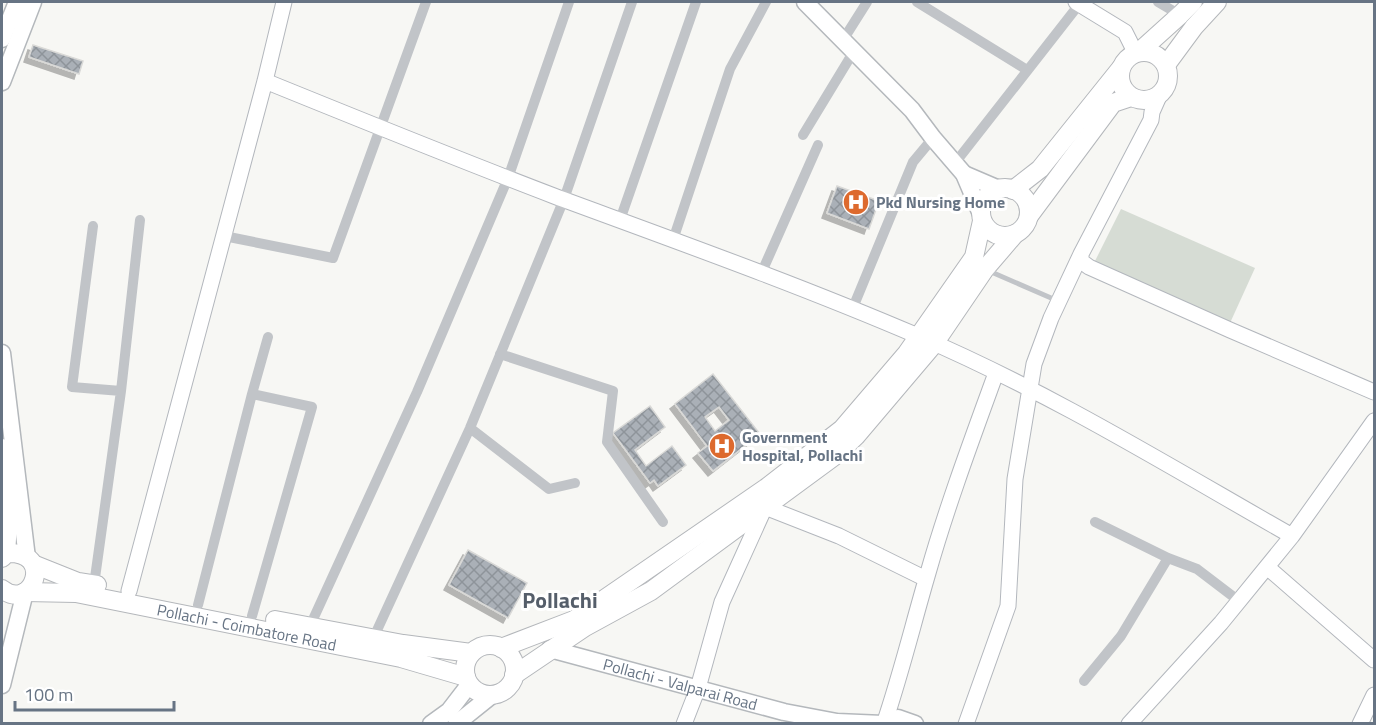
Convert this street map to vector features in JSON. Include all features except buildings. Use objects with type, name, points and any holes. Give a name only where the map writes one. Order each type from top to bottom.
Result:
[{"type":"highway","points":[[927,340],[974,257],[985,199],[991,193],[1006,190],[1040,169],[1130,55],[1180,15],[1192,2]]},
{"type":"highway","points":[[1166,66],[1194,27],[1217,2]]},
{"type":"highway","points":[[492,695],[507,689],[514,675],[550,649],[651,591],[836,455],[856,436],[927,340],[1015,234],[1022,230],[1029,216],[1113,103],[1148,101],[1168,81],[1166,66],[1155,55],[1130,55]]},
{"type":"highway","points":[[1130,55],[1121,84],[1125,92],[1148,101]]},
{"type":"highway","points":[[1006,190],[1026,200],[1029,216]]},
{"type":"highway","points":[[982,217],[986,228],[999,236],[1015,234]]},
{"type":"highway","name":"Pollachi - Coimbatore Road","points":[[3,556],[15,553],[78,582],[373,639],[471,653],[485,645],[501,648],[574,620],[766,488],[842,429],[907,354],[927,340]]},
{"type":"highway","points":[[25,592],[35,579],[36,571],[30,561]]},
{"type":"highway","name":"Pollachi - Coimbatore Road","points":[[2,589],[6,593],[17,594],[25,592],[76,593],[401,658],[467,681],[483,695],[492,695]]},
{"type":"highway","points":[[501,648],[512,659],[514,675]]},
{"type":"highway","points":[[467,681],[465,669],[471,653]]},
{"type":"main road","points":[[2,39],[17,2]]},
{"type":"main road","points":[[2,82],[33,2]]},
{"type":"main road","points":[[805,2],[912,110],[960,168],[982,217]]},
{"type":"main road","points":[[960,168],[1006,190]]},
{"type":"main road","points":[[2,353],[30,561]]},
{"type":"main road","points":[[2,447],[10,510],[3,556]]},
{"type":"main road","points":[[2,685],[25,592]]},
{"type":"main road","name":"Pollachi - Valparai Road","points":[[550,649],[784,711],[827,720],[884,723],[898,718],[915,723]]},
{"type":"main road","points":[[431,723],[449,711],[467,681]]},
{"type":"main road","points":[[456,723],[492,695]]},
{"type":"street","points":[[129,591],[284,2]]},
{"type":"street","points":[[224,236],[333,258],[426,2]]},
{"type":"street","points":[[310,626],[417,392],[508,178],[569,2]]},
{"type":"street","points":[[373,639],[470,428],[564,199],[632,2]]},
{"type":"street","points":[[620,220],[696,2]]},
{"type":"street","points":[[803,135],[848,46],[867,2]]},
{"type":"street","points":[[917,2],[1027,70]]},
{"type":"street","points":[[960,168],[1027,70],[1079,2],[1125,32],[1129,37],[1130,55]]},
{"type":"street","points":[[1158,2],[1180,15]]},
{"type":"street","points":[[673,240],[730,69],[760,3]]},
{"type":"street","points":[[265,81],[927,340],[1029,388],[1107,429],[1292,536]]},
{"type":"street","points":[[966,723],[1008,606],[1015,479],[1034,364],[1081,254],[1151,120],[1148,101]]},
{"type":"street","points":[[852,310],[913,162],[933,138]]},
{"type":"street","points":[[761,274],[818,146]]},
{"type":"street","points":[[94,585],[121,391],[140,220]]},
{"type":"street","points":[[93,226],[72,387],[121,391]]},
{"type":"street","points":[[1081,254],[1081,261],[1089,267],[1374,392]]},
{"type":"street","points":[[198,605],[268,337]]},
{"type":"street","points":[[500,354],[613,391],[607,442],[663,522]]},
{"type":"street","points":[[884,723],[899,680],[926,579],[996,373]]},
{"type":"street","points":[[252,394],[312,407],[252,616]]},
{"type":"street","points":[[1129,723],[1267,567],[1292,536],[1374,421]]},
{"type":"street","points":[[470,428],[549,489],[575,483]]},
{"type":"street","points":[[684,723],[698,688],[722,602],[765,507],[839,536],[926,579]]},
{"type":"street","points":[[1095,522],[1168,558],[1197,569],[1239,601]]},
{"type":"street","points":[[1084,681],[1122,636],[1168,558]]},
{"type":"street","points":[[1267,567],[1374,660]]},
{"type":"street","points":[[1360,723],[1374,695]]},
{"type":"lane","points":[[985,269],[1059,301]]},
{"type":"shaded area","points":[[1121,209],[1255,268],[1230,323],[1094,263]]},
{"type":"place","name":"Pkd Nursing Home","points":[[856,202]]},
{"type":"place","name":"Government Hospital, Pollachi","points":[[722,446]]},
{"type":"district","name":"Pollachi","points":[[560,600]]}]
